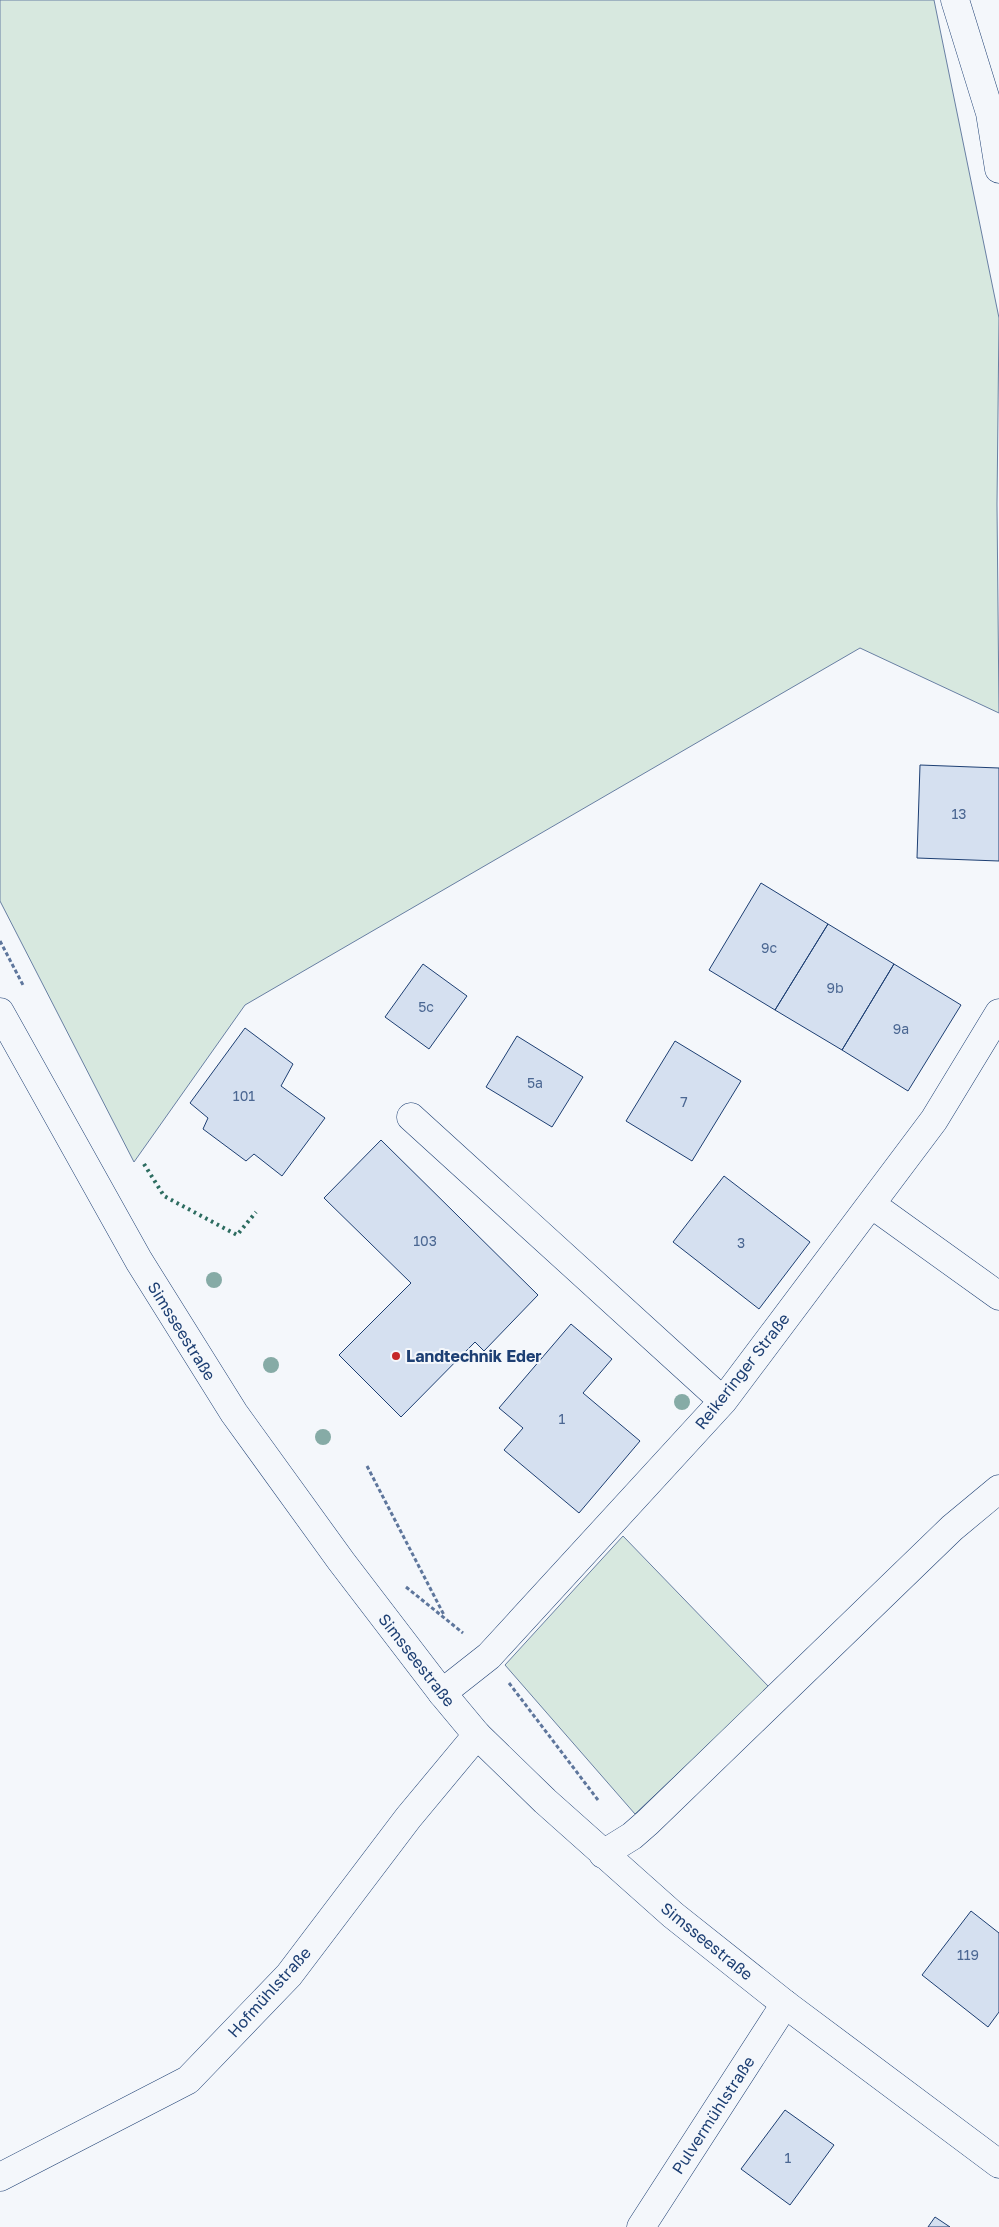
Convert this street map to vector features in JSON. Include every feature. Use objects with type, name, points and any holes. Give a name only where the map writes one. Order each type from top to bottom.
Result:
[{"type":"street","points":[[955,0],[990,113],[999,169]]},
{"type":"street","name":"Simsseestraße","points":[[0,1012],[139,1261],[234,1413],[341,1561],[442,1693],[477,1735],[603,1854],[673,1915],[785,2004],[999,2164]]},
{"type":"street","name":"Reikeringer Straße","points":[[442,1693],[489,1656],[723,1401],[934,1120],[999,1013]]},
{"type":"street","points":[[410,1117],[723,1401]]},
{"type":"street","points":[[871,1204],[999,1296]]},
{"type":"street","points":[[603,1854],[632,1836],[952,1528],[999,1489]]},
{"type":"street","name":"Hofmühlstraße","points":[[0,2177],[188,2080],[289,1975],[408,1818],[477,1735]]},
{"type":"street","name":"Pulvermühlstraße","points":[[641,2227],[785,2004]]},
{"type":"path","points":[[0,941],[27,993]]},
{"type":"path","points":[[367,1466],[446,1617]]},
{"type":"path","points":[[400,1582],[446,1617],[489,1656],[616,1824],[632,1836]]},
{"type":"shaded area","points":[[0,0],[934,0],[999,318],[997,504],[999,713],[860,648],[245,1005],[134,1162],[0,901]]},
{"type":"shaded area","points":[[623,1536],[769,1687],[635,1814],[505,1665]]},
{"type":"building","points":[[920,765],[999,768],[999,861],[917,858]]},
{"type":"building","points":[[761,883],[828,924],[775,1010],[709,970]]},
{"type":"building","points":[[828,924],[894,964],[842,1050],[775,1010]]},
{"type":"building","points":[[423,964],[467,996],[429,1049],[385,1017]]},
{"type":"building","points":[[894,964],[961,1005],[908,1091],[842,1050]]},
{"type":"building","points":[[245,1028],[293,1064],[281,1086],[325,1118],[282,1176],[254,1154],[246,1161],[203,1129],[208,1118],[190,1103]]},
{"type":"building","points":[[517,1036],[583,1077],[552,1127],[486,1087]]},
{"type":"building","points":[[675,1041],[741,1081],[692,1161],[626,1121]]},
{"type":"building","points":[[381,1140],[538,1295],[484,1351],[475,1342],[401,1417],[339,1355],[411,1283],[324,1198]]},
{"type":"building","points":[[724,1176],[810,1242],[759,1309],[673,1242]]},
{"type":"building","points":[[571,1324],[612,1359],[583,1393],[640,1441],[579,1513],[504,1450],[523,1428],[499,1408]]},
{"type":"building","points":[[971,1911],[999,1933],[999,2012],[988,2027],[922,1975]]},
{"type":"building","points":[[785,2110],[834,2145],[790,2205],[741,2169]]},
{"type":"building","points":[[935,2217],[950,2227],[928,2227]]},
{"type":"hedge","points":[[144,1164],[164,1196],[237,1235],[256,1212]]},
{"type":"place","name":"Landtechnik Eder","points":[[396,1356]]}]
